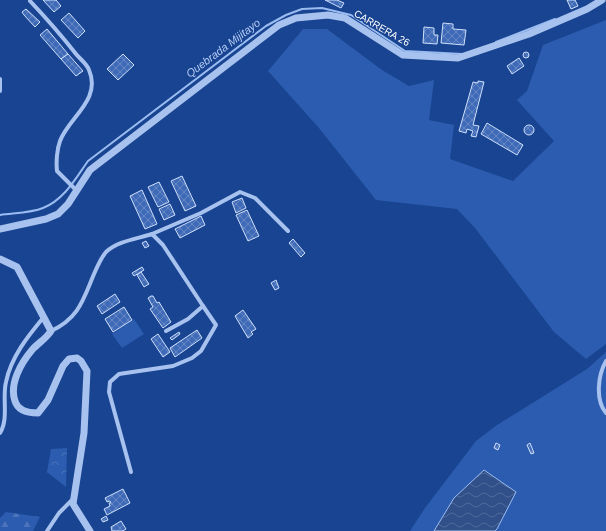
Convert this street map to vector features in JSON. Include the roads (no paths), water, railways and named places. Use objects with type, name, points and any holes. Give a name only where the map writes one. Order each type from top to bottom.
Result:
[{"type":"street","name":"CARRERA 26","points":[[0,229],[46,219],[58,214],[68,204],[90,170],[279,25],[296,18],[328,15],[345,18],[403,55],[458,58],[529,34],[602,0]]},
{"type":"street","points":[[30,1],[58,31],[89,69],[92,80],[90,93],[83,108],[60,140],[56,165],[57,171],[76,190]]},
{"type":"street","points":[[0,79],[0,91]]},
{"type":"street","points":[[90,531],[73,504],[84,433],[87,371],[77,358],[68,359],[63,366],[48,400],[38,413],[23,411],[15,403],[13,392],[16,374],[32,350],[46,339],[51,330],[68,322],[79,309],[99,263],[106,252],[125,242],[152,234],[201,213],[240,192],[255,198],[288,231]]},
{"type":"street","points":[[131,472],[109,392],[110,382],[119,374],[173,366],[192,358],[201,351],[216,324],[163,245],[152,234]]},
{"type":"street","points":[[0,259],[17,267],[43,318],[51,330]]},
{"type":"street","points":[[166,331],[188,319],[203,306]]},
{"type":"street","points":[[0,433],[4,426],[4,403],[8,375],[15,357],[43,318]]},
{"type":"street","points":[[606,361],[601,371],[599,382],[603,410],[606,413]]},
{"type":"street","points":[[47,531],[59,513],[74,498]]},
{"type":"water","points":[[484,470],[516,492],[497,529],[495,531],[434,531],[454,498]]},
{"type":"waterway","name":"Quebrada Mijitayo","points":[[0,215],[33,211],[43,208],[57,200],[69,188],[88,161],[266,26],[286,15],[302,9],[322,8],[351,15],[405,51],[462,54]]},
{"type":"waterway","name":"Quebrada Mijitayo","points":[[496,42],[555,19]]}]
